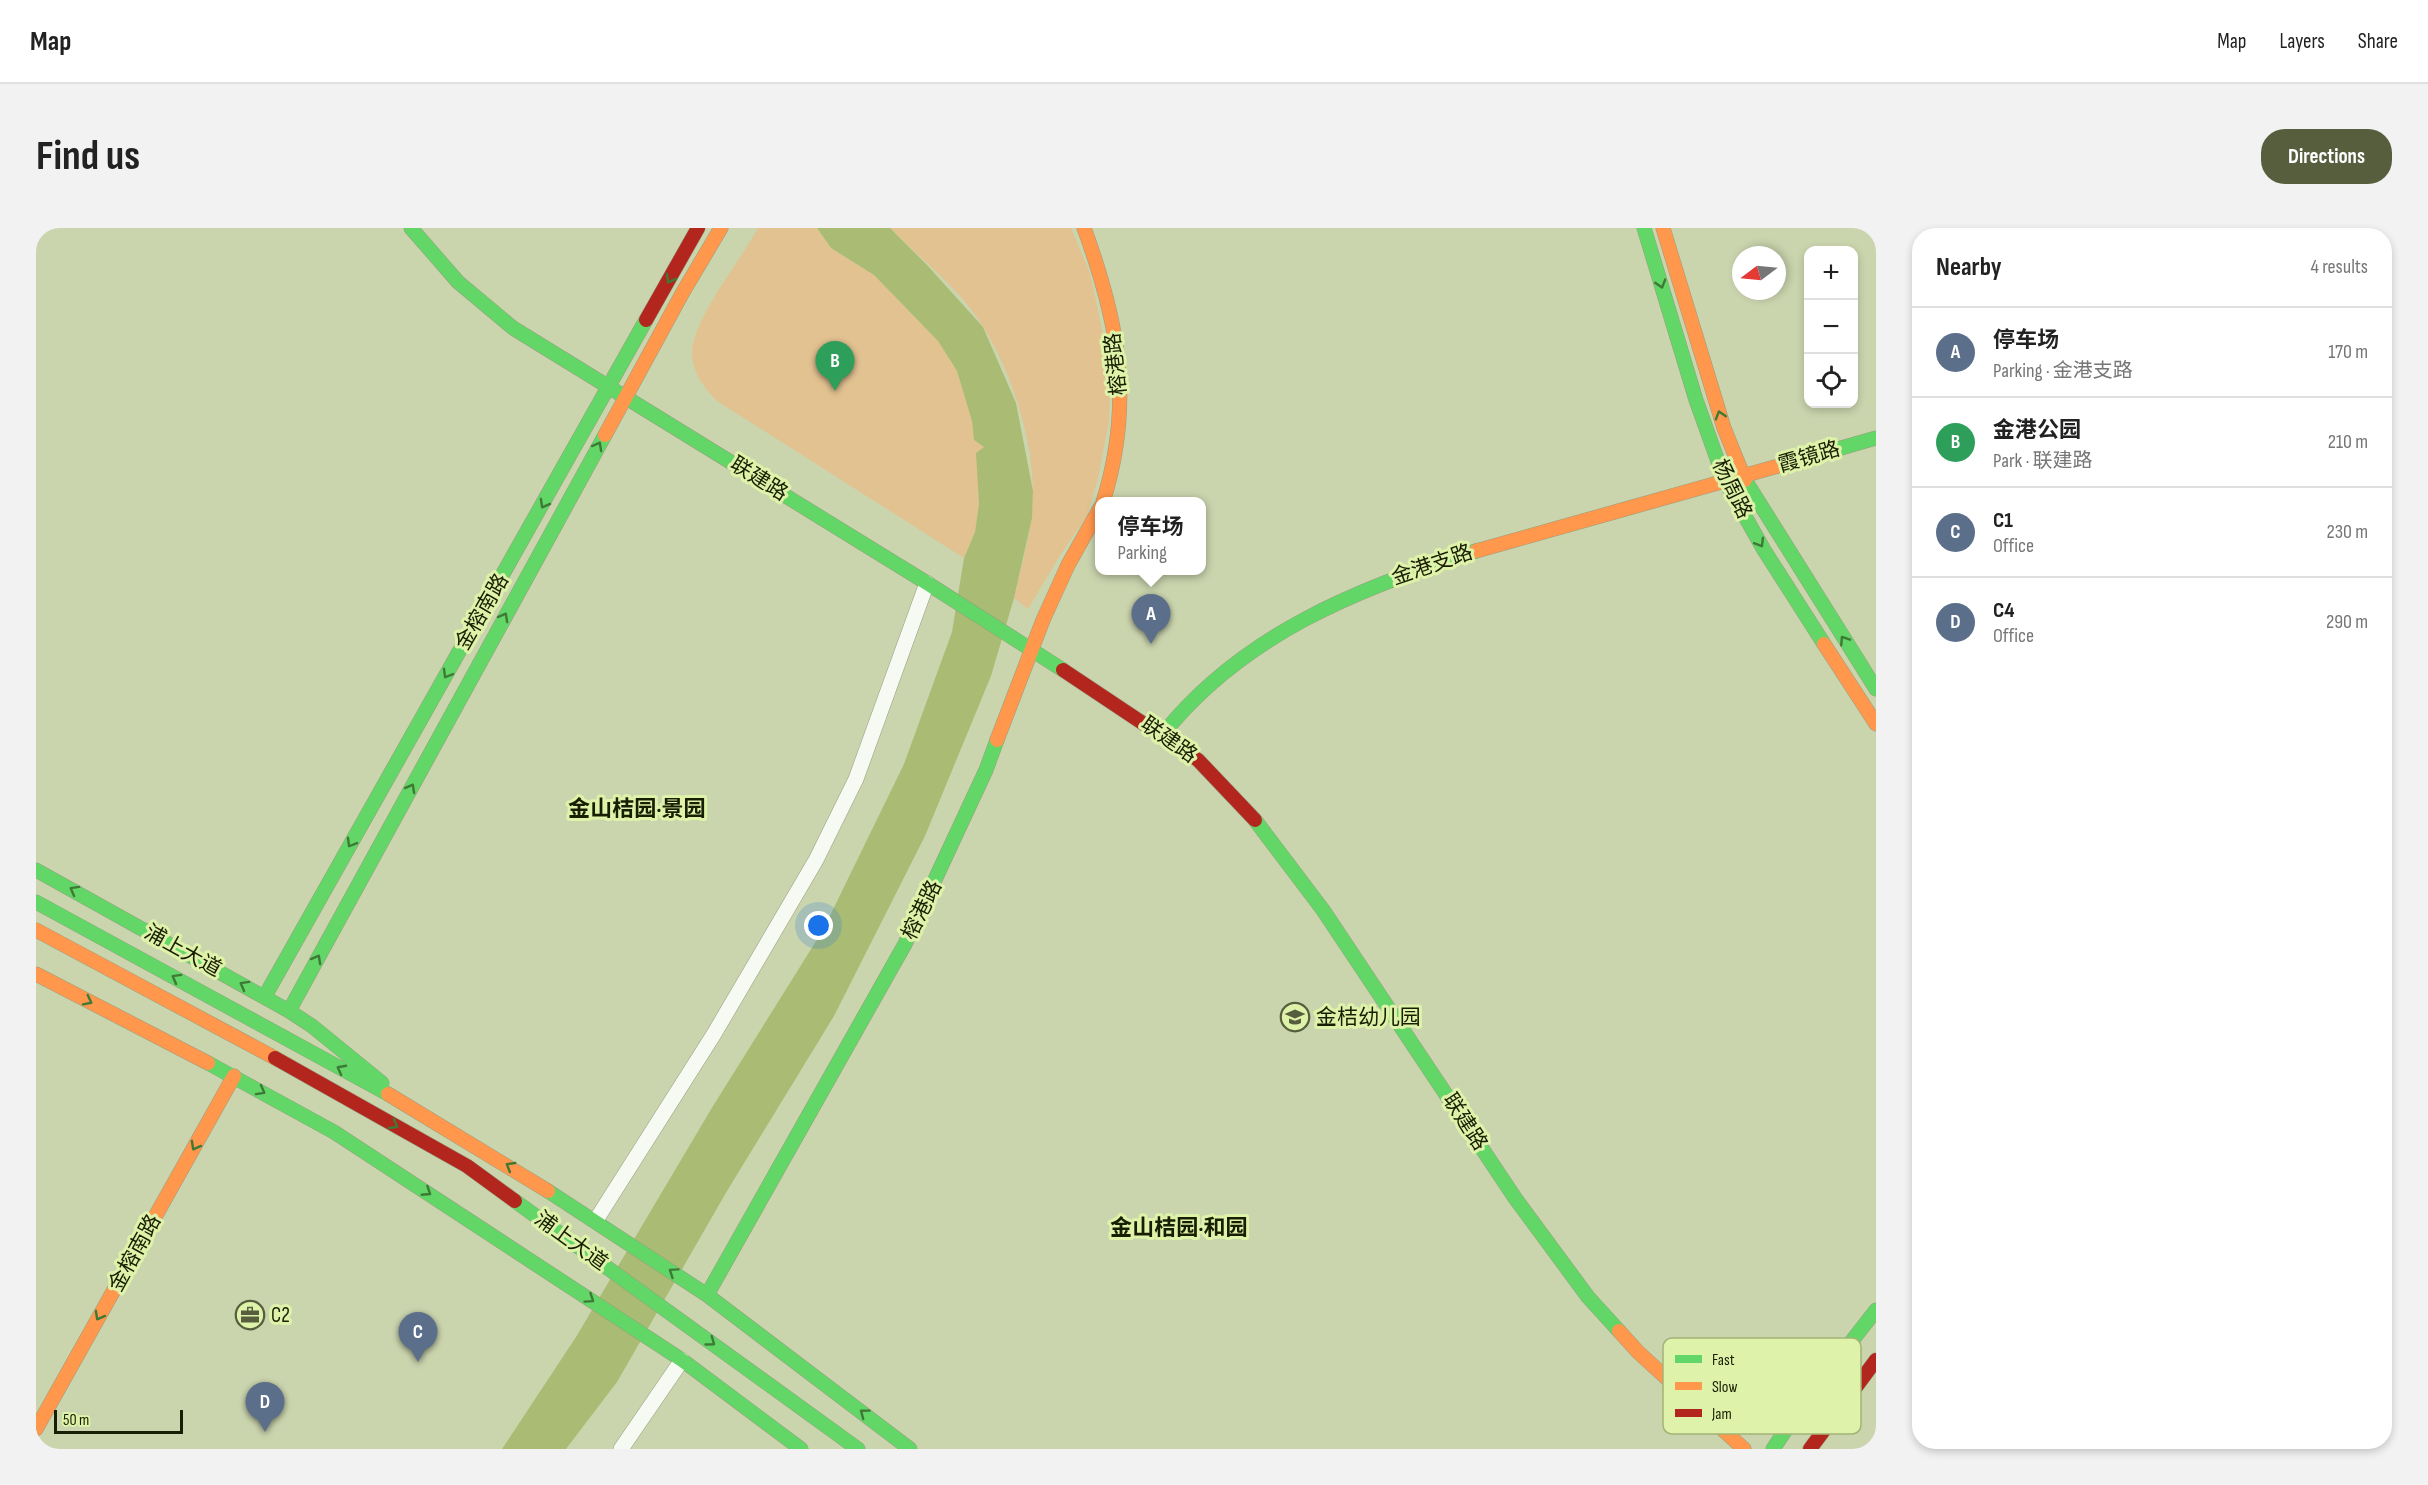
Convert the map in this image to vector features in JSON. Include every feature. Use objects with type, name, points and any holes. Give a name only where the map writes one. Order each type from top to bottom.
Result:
[{"type":"main road","name":"联建路","points":[[411,228],[451,274],[500,319],[927,583],[1163,734],[1216,776],[1289,863],[1353,952],[1515,1198],[1588,1297],[1638,1352],[1663,1375]]},
{"type":"main road","name":"金榕南路","points":[[265,996],[698,228]]},
{"type":"main road","points":[[289,1011],[721,228]]},
{"type":"main road","name":"榕港路","points":[[1084,228],[1112,319],[1121,382],[1115,465],[1104,497]]},
{"type":"main road","name":"杨周路","points":[[1644,228],[1696,400],[1725,481],[1764,550],[1876,724]]},
{"type":"main road","name":"杨周路","points":[[1663,228],[1724,428],[1743,476],[1775,532],[1876,689]]},
{"type":"main road","name":"霞镜路","points":[[1743,476],[1876,438]]},
{"type":"main road","name":"金港支路","points":[[1163,734],[1200,692],[1236,662],[1288,628],[1342,600],[1412,571],[1459,555],[1743,476]]},
{"type":"main road","name":"榕港路","points":[[707,1294],[905,944],[986,770],[1031,650],[1068,565],[1095,517]]},
{"type":"main road","name":"浦上大道","points":[[36,870],[289,1011],[312,1026],[410,1106]]},
{"type":"main road","name":"浦上大道","points":[[36,902],[410,1106],[596,1220],[707,1294],[910,1449]]},
{"type":"main road","name":"浦上大道","points":[[36,930],[270,1055],[467,1166],[858,1449]]},
{"type":"main road","points":[[36,974],[234,1076],[334,1132],[682,1360],[801,1449]]},
{"type":"main road","name":"金榕南路","points":[[36,1429],[234,1076]]},
{"type":"main road","points":[[1854,1338],[1876,1310]]},
{"type":"main road","points":[[1861,1380],[1876,1360]]},
{"type":"main road","name":"联建路","points":[[1728,1434],[1744,1449]]},
{"type":"main road","points":[[1773,1449],[1783,1434]]},
{"type":"main road","points":[[1810,1449],[1821,1434]]},
{"type":"street","points":[[596,1220],[714,1034],[816,860],[856,779],[927,583]]},
{"type":"street","points":[[621,1449],[682,1360]]},
{"type":"shaded area","points":[[758,228],[817,228],[831,248],[874,275],[938,341],[957,371],[972,421],[974,440],[984,447],[978,471],[979,504],[975,532],[964,558],[717,401],[700,380],[694,367],[692,353],[694,339],[708,307]]},
{"type":"shaded area","points":[[817,228],[890,228],[983,327],[1016,403],[1033,491],[1032,518],[1014,598],[991,676],[925,836],[834,1016],[727,1191],[617,1382],[566,1449],[502,1449],[576,1337],[713,1106],[823,930],[904,764],[952,632],[964,558],[975,532],[979,504],[976,453],[984,447],[974,440],[972,421],[957,371],[938,341],[874,275],[831,248]]},
{"type":"shaded area","points":[[890,228],[1071,228],[1090,273],[1110,380],[1109,421],[1098,478],[1087,516],[1028,609],[1014,598],[1031,518],[1033,493],[1031,466],[1027,437],[1010,380],[985,329],[970,308]]},
{"type":"traffic: fast","points":[[411,228],[458,282],[513,328],[927,583],[1063,670]]},
{"type":"traffic: fast","points":[[1644,228],[1696,400],[1725,481],[1764,550],[1824,644]]},
{"type":"traffic: fast","points":[[265,996],[646,320]]},
{"type":"traffic: fast","points":[[289,1011],[605,435]]},
{"type":"traffic: fast","points":[[1803,459],[1876,438]]},
{"type":"traffic: fast","points":[[1745,480],[1876,689]]},
{"type":"traffic: fast","points":[[1163,734],[1194,699],[1229,669],[1266,642],[1305,619],[1388,581],[1476,551]]},
{"type":"traffic: fast","points":[[707,1295],[905,944],[986,770],[997,740]]},
{"type":"traffic: fast","points":[[1255,820],[1323,910],[1515,1198],[1588,1297],[1619,1331]]},
{"type":"traffic: fast","points":[[36,870],[289,1011],[312,1026],[382,1083]]},
{"type":"traffic: fast","points":[[36,902],[388,1094]]},
{"type":"traffic: fast","points":[[208,1063],[334,1132],[682,1360],[801,1449]]},
{"type":"traffic: fast","points":[[548,1191],[707,1295],[910,1449]]},
{"type":"traffic: fast","points":[[515,1201],[858,1449]]},
{"type":"traffic: fast","points":[[1854,1338],[1876,1310]]},
{"type":"traffic: fast","points":[[1773,1449],[1783,1434]]},
{"type":"traffic: slow","points":[[605,435],[683,292],[721,228]]},
{"type":"traffic: slow","points":[[1084,228],[1106,297],[1114,330],[1118,364],[1120,397],[1118,431],[1113,466],[1104,497]]},
{"type":"traffic: slow","points":[[1663,228],[1724,428],[1745,480]]},
{"type":"traffic: slow","points":[[1476,551],[1803,459]]},
{"type":"traffic: slow","points":[[997,740],[1043,620],[1068,565],[1095,517]]},
{"type":"traffic: slow","points":[[1824,644],[1876,724]]},
{"type":"traffic: slow","points":[[36,930],[275,1058]]},
{"type":"traffic: slow","points":[[36,974],[208,1063]]},
{"type":"traffic: slow","points":[[36,1429],[234,1076]]},
{"type":"traffic: slow","points":[[388,1094],[548,1191]]},
{"type":"traffic: slow","points":[[1619,1331],[1663,1375]]},
{"type":"traffic: slow","points":[[1728,1434],[1744,1449]]},
{"type":"traffic: jam","points":[[646,320],[698,228]]},
{"type":"traffic: jam","points":[[1063,670],[1198,760],[1255,820]]},
{"type":"traffic: jam","points":[[275,1058],[467,1166],[515,1201]]},
{"type":"traffic: jam","points":[[1861,1380],[1876,1360]]},
{"type":"traffic: jam","points":[[1810,1449],[1821,1434]]},
{"type":"place","name":"金港公园","points":[[835,391]]},
{"type":"place","name":"停车场","points":[[1151,644]]},
{"type":"place","name":"金桔幼儿园","points":[[1295,1017]]},
{"type":"place","name":"C2","points":[[250,1315]]},
{"type":"place","name":"C1","points":[[418,1362]]},
{"type":"place","name":"C4","points":[[265,1432]]},
{"type":"district","name":"金山桔园·景园","points":[[637,809]]},
{"type":"district","name":"金山桔园·和园","points":[[1179,1228]]}]
